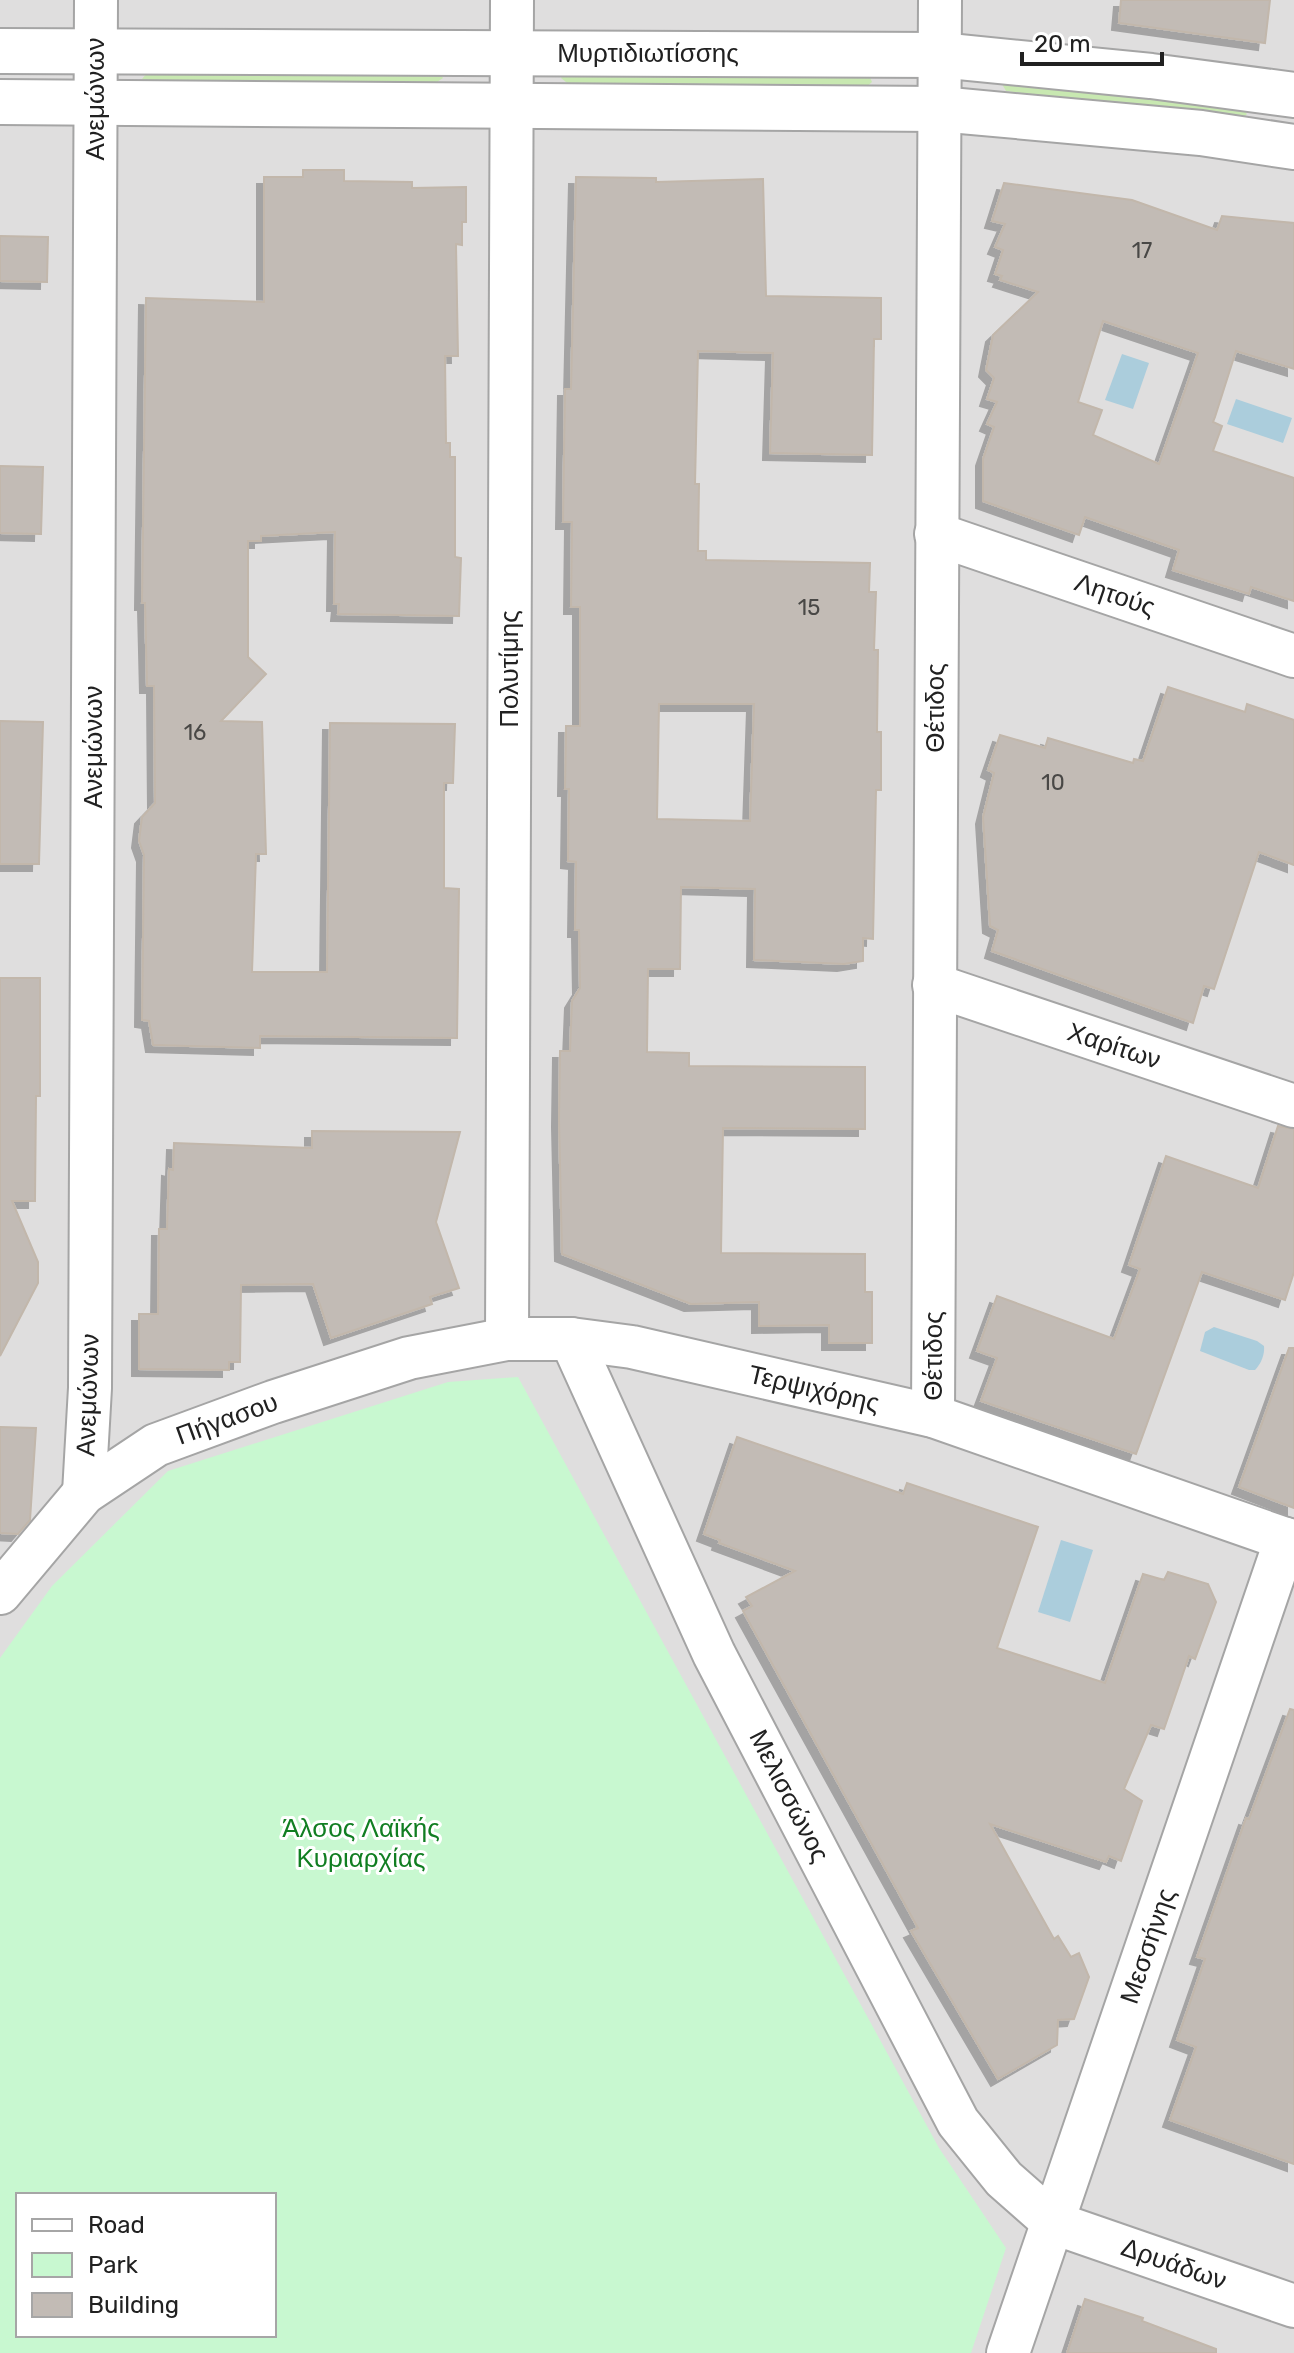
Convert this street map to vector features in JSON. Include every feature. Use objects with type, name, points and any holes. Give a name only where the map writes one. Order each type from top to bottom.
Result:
[{"type":"street","name":"Ανεμώνων","points":[[84,1493],[90,1388],[96,0]]},
{"type":"street","name":"Πολυτίμης","points":[[507,1339],[512,0]]},
{"type":"street","name":"Θέτιδος","points":[[933,1416],[940,0]]},
{"type":"street","name":"Μυρτιδιωτίσσης","points":[[0,51],[939,55],[1151,76],[1294,95]]},
{"type":"street","name":"Μυρτιδιωτίσσης","points":[[0,102],[939,109],[1201,133],[1294,147]]},
{"type":"street","name":"Λητούς","points":[[936,534],[1294,656]]},
{"type":"street","name":"Χαρίτων","points":[[934,985],[1294,1106]]},
{"type":"street","name":"Πήγασου","points":[[1,1589],[84,1493],[156,1445],[409,1358],[507,1339]]},
{"type":"street","name":"Τερψιχόρης","points":[[507,1339],[571,1339],[632,1347],[933,1416],[1290,1541]]},
{"type":"street","name":"Μελισσώνος","points":[[571,1339],[714,1654],[958,2122],[1004,2179],[1054,2223]]},
{"type":"street","name":"Μεσσήνης","points":[[1008,2353],[1290,1541]]},
{"type":"street","name":"Δρυάδων","points":[[1054,2223],[1294,2306]]},
{"type":"shaded area","points":[[0,0],[1294,0],[1294,2353],[0,2353]]},
{"type":"green space","points":[[568,70],[868,73],[872,82],[863,90],[571,86],[561,78]]},
{"type":"green space","points":[[148,72],[439,72],[443,78],[437,82],[150,82],[142,79]]},
{"type":"green space","points":[[1010,80],[1241,108],[1247,114],[1242,119],[1006,91],[1002,84]]},
{"type":"green space","name":"Άλσος Λαϊκής Κυριαρχίας","points":[[518,1377],[939,2148],[1006,2248],[971,2353],[0,2353],[0,1658],[52,1586],[168,1471],[448,1382]]},
{"type":"water","points":[[1122,354],[1149,363],[1133,409],[1105,400]]},
{"type":"water","points":[[1236,399],[1292,418],[1283,443],[1227,424]]},
{"type":"water","points":[[1214,1327],[1264,1346],[1262,1359],[1255,1370],[1200,1351],[1205,1332]]},
{"type":"water","points":[[1061,1540],[1093,1550],[1070,1622],[1038,1612]]},
{"type":"building","points":[[1121,0],[1270,0],[1265,43],[1119,23]]},
{"type":"building","points":[[303,170],[344,170],[344,181],[412,182],[412,188],[466,187],[466,222],[462,222],[462,245],[456,244],[458,356],[445,356],[446,443],[450,443],[450,457],[455,457],[455,557],[461,558],[459,616],[338,614],[339,604],[334,604],[335,532],[261,536],[261,541],[248,541],[248,657],[266,674],[221,721],[262,722],[266,854],[256,854],[252,972],[327,972],[330,723],[455,724],[453,783],[444,783],[444,888],[459,889],[457,1038],[260,1036],[260,1048],[153,1045],[149,1021],[142,1020],[144,855],[139,841],[142,817],[155,803],[154,686],[147,686],[145,603],[142,603],[146,298],[264,302],[264,177],[303,177]]},
{"type":"building","points":[[576,177],[656,178],[656,182],[763,179],[766,296],[881,298],[881,339],[874,339],[872,455],[770,453],[773,353],[698,351],[695,484],[699,484],[698,551],[706,551],[706,560],[870,563],[869,592],[876,592],[874,650],[878,650],[877,732],[881,732],[881,790],[876,790],[873,939],[863,938],[863,961],[844,964],[754,960],[755,889],[681,887],[680,969],[648,969],[647,1052],[689,1053],[689,1066],[865,1067],[865,1129],[723,1128],[721,1253],[865,1254],[865,1292],[872,1292],[872,1343],[829,1343],[829,1325],[759,1326],[759,1302],[691,1304],[562,1254],[560,1051],[570,1051],[572,1001],[580,988],[579,930],[575,930],[576,862],[568,861],[569,789],[565,789],[566,726],[580,726],[580,607],[571,607],[572,522],[563,522],[565,389],[571,389]],"holes":[[[659,704],[754,704],[750,821],[657,819]]]},
{"type":"building","points":[[1004,183],[1132,200],[1217,230],[1222,216],[1294,223],[1294,369],[1236,351],[1213,422],[1222,426],[1213,451],[1294,478],[1294,601],[1251,587],[1249,594],[1173,570],[1179,550],[1085,517],[1079,535],[983,501],[983,459],[994,427],[987,424],[997,402],[987,399],[994,378],[986,370],[993,335],[1038,292],[1000,280],[1002,276],[995,274],[1003,250],[995,247],[1005,224],[992,221]],"holes":[[[1103,321],[1198,353],[1159,464],[1093,435],[1102,410],[1078,402]]]},
{"type":"building","points":[[0,236],[48,237],[47,282],[0,281]]},
{"type":"building","points":[[0,466],[43,467],[41,534],[0,533]]},
{"type":"building","points":[[1168,687],[1245,712],[1247,704],[1294,720],[1294,865],[1259,852],[1214,989],[1204,986],[1193,1023],[992,951],[998,930],[990,926],[983,817],[994,773],[988,770],[1000,735],[1045,748],[1048,738],[1133,763],[1134,759],[1143,761]]},
{"type":"building","points":[[0,721],[43,722],[39,864],[0,864]]},
{"type":"building","points":[[0,978],[40,978],[40,1096],[36,1096],[35,1201],[12,1201],[38,1262],[38,1283],[0,1356]]},
{"type":"building","points":[[1278,1126],[1294,1129],[1294,1272],[1285,1300],[1202,1272],[1136,1454],[981,1401],[997,1358],[977,1351],[997,1296],[1114,1339],[1140,1269],[1129,1265],[1166,1156],[1258,1188]]},
{"type":"building","points":[[312,1131],[460,1132],[436,1222],[459,1288],[430,1297],[432,1304],[331,1338],[313,1284],[241,1285],[240,1362],[229,1362],[229,1370],[139,1369],[139,1314],[158,1314],[159,1229],[167,1229],[169,1169],[173,1170],[174,1143],[312,1148]]},
{"type":"building","points":[[1289,1348],[1294,1348],[1294,1508],[1239,1487]]},
{"type":"building","points":[[0,1427],[36,1428],[30,1520],[18,1534],[0,1533]]},
{"type":"building","points":[[737,1437],[903,1494],[907,1483],[1038,1527],[997,1648],[1105,1683],[1143,1574],[1164,1580],[1168,1572],[1208,1584],[1216,1602],[1195,1659],[1189,1656],[1164,1729],[1151,1725],[1124,1789],[1142,1801],[1121,1861],[1109,1856],[1106,1862],[990,1824],[1054,1939],[1058,1936],[1071,1957],[1079,1953],[1089,1977],[1074,2019],[1058,2020],[1057,2045],[998,2079],[911,1931],[918,1928],[743,1611],[752,1606],[746,1597],[795,1571],[719,1543],[720,1540],[704,1534]]},
{"type":"building","points":[[1290,1709],[1294,1710],[1294,2164],[1170,2120],[1196,2047],[1177,2040],[1205,1959],[1197,1957],[1246,1818],[1249,1819]]},
{"type":"building","points":[[1085,2299],[1143,2318],[1142,2321],[1216,2349],[1216,2353],[1067,2353]]}]
